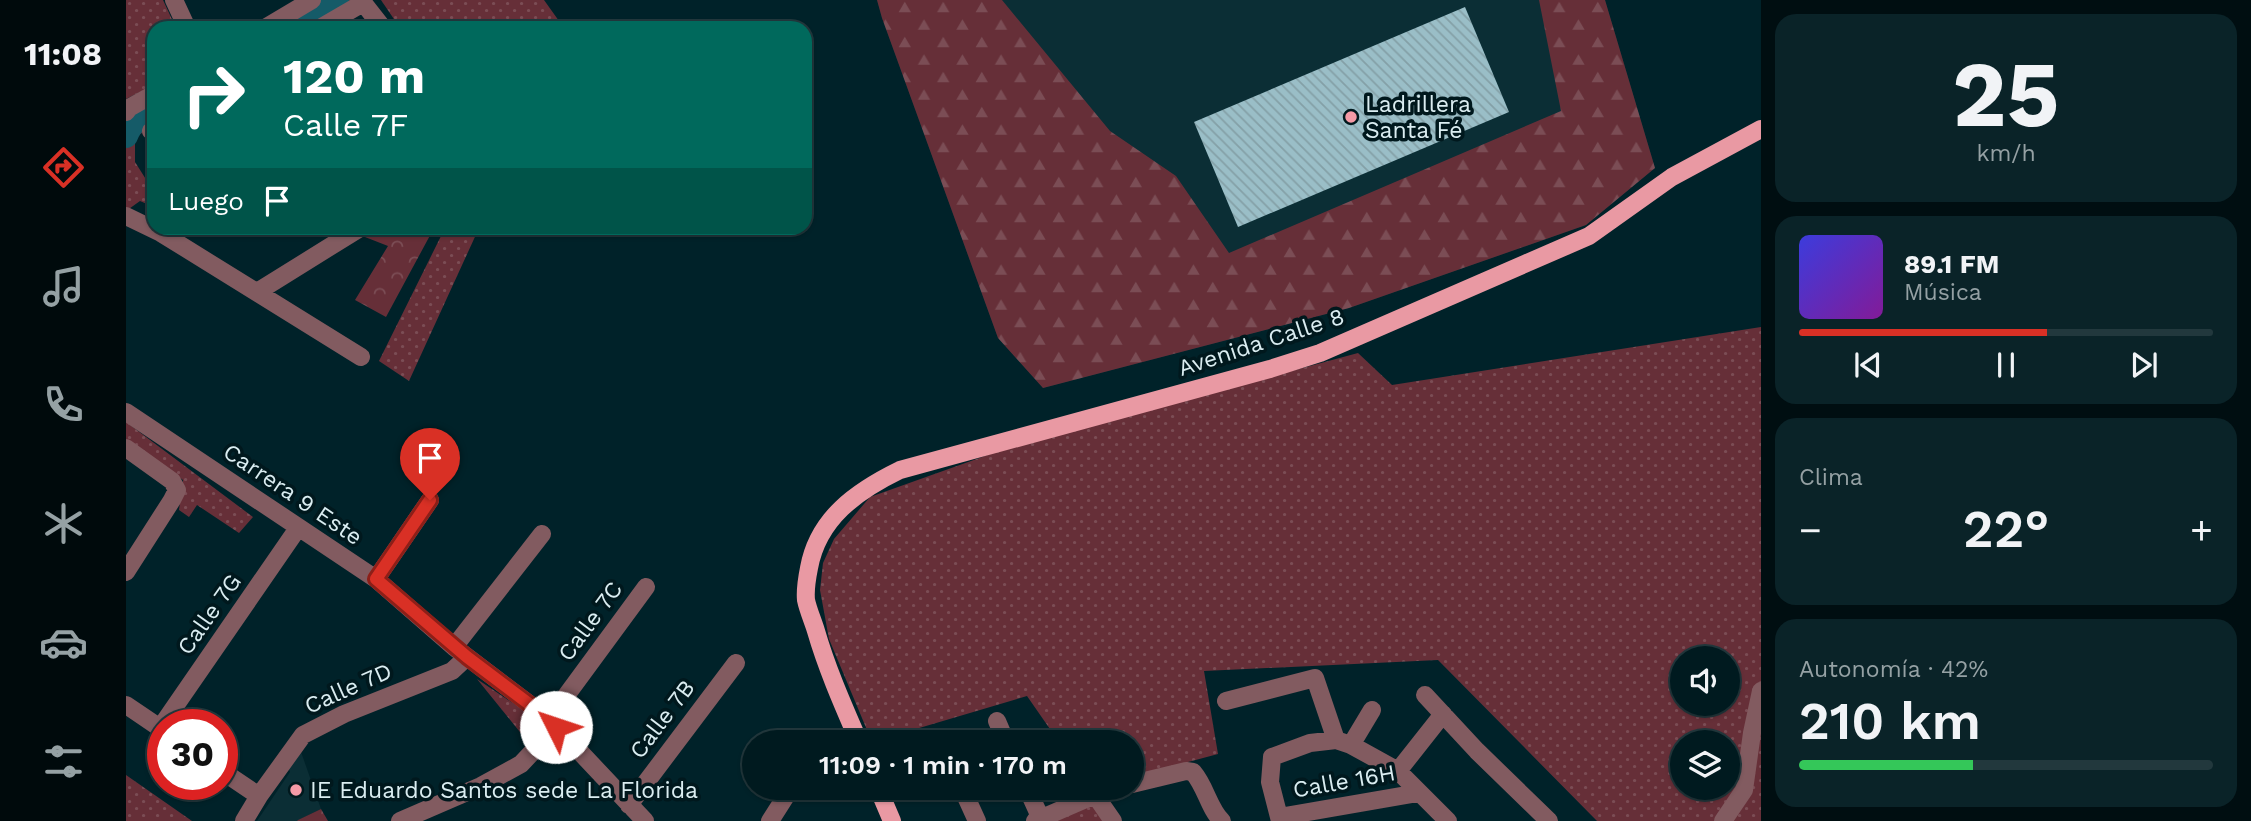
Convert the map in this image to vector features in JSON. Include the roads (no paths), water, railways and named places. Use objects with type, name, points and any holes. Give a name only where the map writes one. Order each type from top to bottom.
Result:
[{"type":"main road","name":"Avenida Calle 8","points":[[854,730],[824,659],[806,600],[812,551],[834,514],[854,496],[900,470],[1320,353],[1589,236],[1672,177],[1761,129]]},
{"type":"main road","points":[[883,800],[892,821]]},
{"type":"street","points":[[174,0],[184,21]]},
{"type":"street","points":[[277,21],[312,0]]},
{"type":"street","points":[[331,21],[362,1],[378,21]]},
{"type":"street","points":[[126,113],[147,98]]},
{"type":"street","points":[[126,216],[147,224]]},
{"type":"street","points":[[172,235],[361,357]]},
{"type":"street","points":[[257,292],[335,235]]},
{"type":"street","name":"Carrera 9 Este","points":[[126,412],[376,579],[461,652],[553,723],[645,821]]},
{"type":"street","points":[[126,447],[172,481],[177,490],[126,572]]},
{"type":"street","points":[[376,579],[430,500]]},
{"type":"street","name":"Calle 7G","points":[[175,709],[298,528]]},
{"type":"street","name":"Calle 7D","points":[[244,821],[303,735],[344,713],[452,671],[461,652],[542,534]]},
{"type":"street","name":"Calle 7C","points":[[400,821],[481,786],[521,764],[553,723],[646,587]]},
{"type":"street","name":"Calle 7B","points":[[629,805],[736,663]]},
{"type":"street","points":[[1226,701],[1315,678],[1344,742]]},
{"type":"street","points":[[1723,821],[1744,790],[1761,691]]},
{"type":"street","points":[[1425,695],[1477,751],[1549,821]]},
{"type":"street","points":[[126,705],[147,719]]},
{"type":"street","points":[[1344,742],[1372,710]]},
{"type":"street","points":[[1398,771],[1444,714]]},
{"type":"street","points":[[997,721],[1001,730]]},
{"type":"street","points":[[1280,819],[1270,782],[1272,757],[1310,743],[1344,742],[1398,771],[1438,817]]},
{"type":"street","points":[[1144,781],[1186,771],[1194,772],[1216,815],[1222,821]]},
{"type":"street","points":[[238,782],[259,796]]},
{"type":"street","name":"Calle 16H","points":[[1280,819],[1418,793]]},
{"type":"street","points":[[771,821],[784,800]]},
{"type":"street","points":[[967,800],[977,821]]},
{"type":"street","points":[[1031,800],[1038,820],[1084,800]]},
{"type":"street","points":[[1099,800],[1114,821]]},
{"type":"waterway","points":[[301,21],[337,0]]},
{"type":"waterway","points":[[126,136],[137,120],[147,113]]},
{"type":"place","name":"Ladrillera Santa Fé","points":[[1351,117]]},
{"type":"place","name":"IE Eduardo Santos sede La Florida","points":[[296,790]]}]
